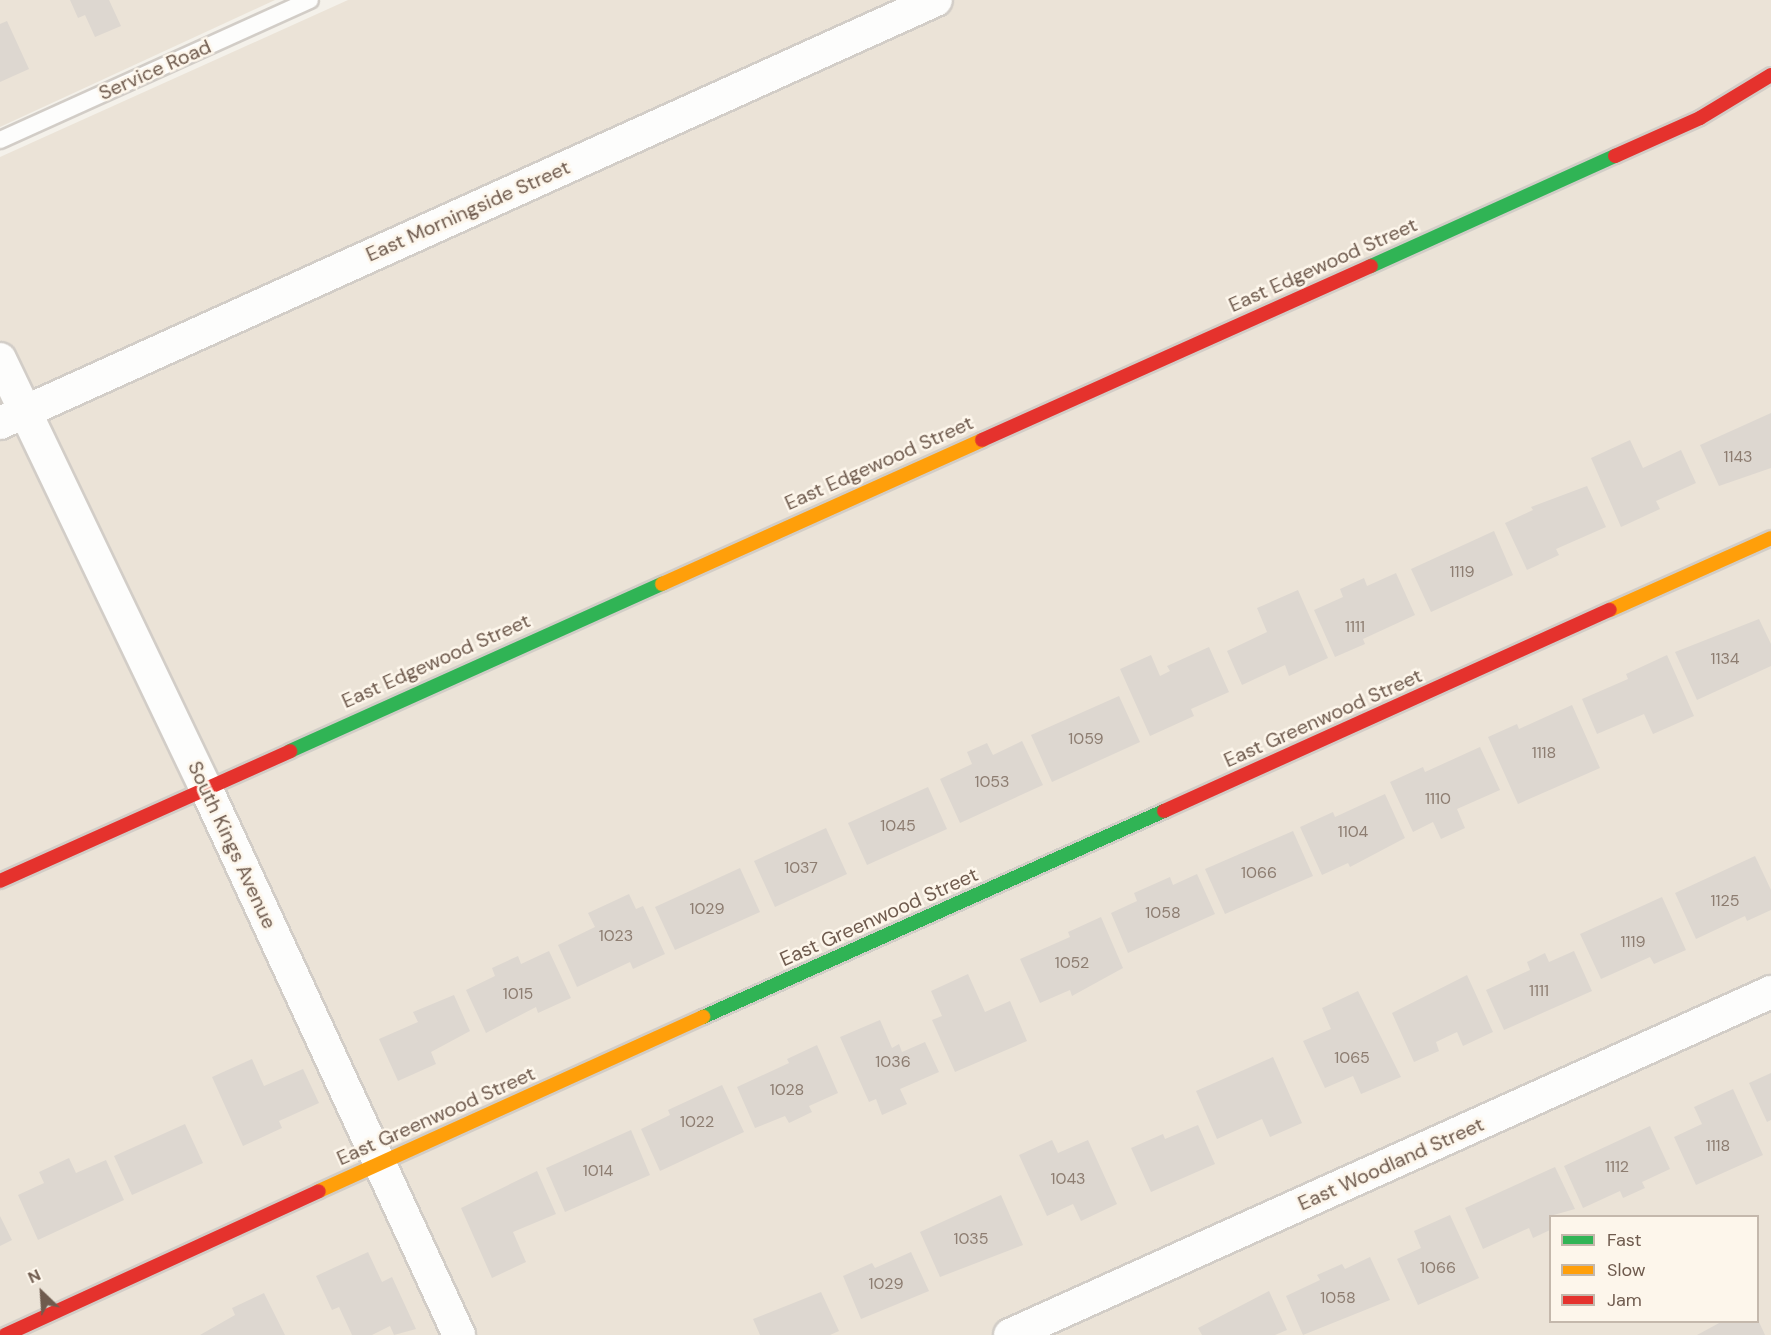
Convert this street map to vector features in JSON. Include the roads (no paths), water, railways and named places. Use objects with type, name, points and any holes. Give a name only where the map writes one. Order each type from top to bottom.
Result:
[{"type":"street","name":"East Morningside Street","points":[[12,417],[936,0]]},
{"type":"street","name":"East Edgewood Street","points":[[0,881],[205,786],[1678,128],[1771,75]]},
{"type":"street","name":"South Kings Avenue","points":[[0,358],[12,417],[205,786],[459,1335]]},
{"type":"street","name":"East Greenwood Street","points":[[5,1335],[379,1163],[1771,538]]},
{"type":"street","name":"East Woodland Street","points":[[1010,1335],[1771,992]]},
{"type":"lane","name":"Service Road","points":[[0,140],[310,0]]}]
